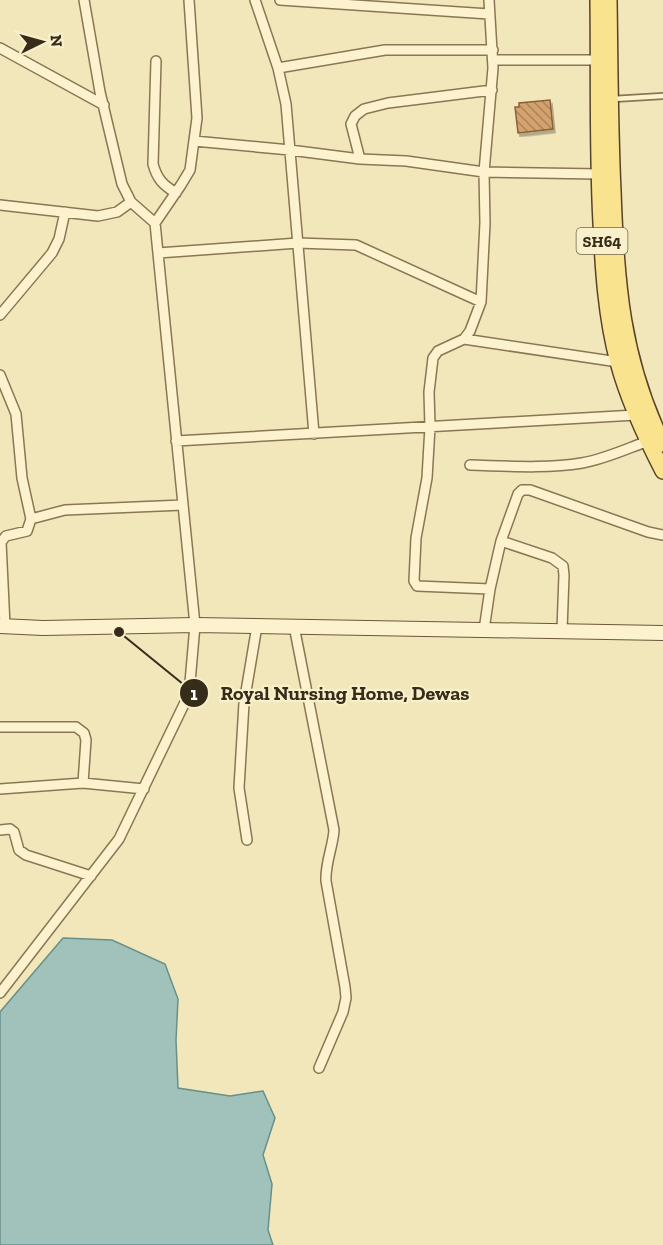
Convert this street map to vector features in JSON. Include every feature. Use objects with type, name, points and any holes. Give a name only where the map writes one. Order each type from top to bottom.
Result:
[{"type":"main road","name":"SH64","points":[[598,0],[599,174],[603,267],[608,311],[618,362],[636,415],[655,442]]},
{"type":"main road","name":"SH64","points":[[609,0],[615,264],[621,312],[632,364],[649,414],[663,471]]},
{"type":"street","points":[[84,0],[122,184],[131,202],[155,223]]},
{"type":"street","points":[[0,993],[119,839],[189,694],[195,625],[155,223],[190,170],[197,118],[189,0]]},
{"type":"street","points":[[255,0],[278,68],[286,104],[314,434]]},
{"type":"street","points":[[279,0],[489,14]]},
{"type":"street","points":[[489,0],[493,60],[484,171],[485,223],[481,302],[470,331],[464,339],[438,351],[433,358],[429,392],[428,478],[417,538],[414,581],[417,586],[490,589]]},
{"type":"street","points":[[0,48],[104,105]]},
{"type":"street","points":[[278,68],[386,50],[493,50]]},
{"type":"street","points":[[493,60],[599,60]]},
{"type":"street","points":[[156,61],[153,164],[156,176],[162,184],[176,193]]},
{"type":"street","points":[[360,159],[351,124],[355,116],[364,109],[423,97],[492,90]]},
{"type":"street","points":[[194,141],[360,159],[406,161],[484,171],[599,174]]},
{"type":"street","points":[[0,205],[98,216],[117,212],[131,202]]},
{"type":"street","points":[[0,315],[52,254],[59,239],[65,212]]},
{"type":"street","points":[[158,253],[298,243],[356,245],[481,302]]},
{"type":"street","points":[[464,339],[618,362]]},
{"type":"street","points":[[0,375],[16,414],[22,477],[31,519],[27,531],[6,536],[1,542],[3,626],[43,628],[195,625],[663,633]]},
{"type":"street","points":[[176,441],[636,415]]},
{"type":"street","points":[[470,465],[553,466],[580,463],[655,442]]},
{"type":"street","points":[[484,630],[501,541],[518,494],[522,490],[530,490],[648,532],[663,535]]},
{"type":"street","points":[[31,519],[64,510],[183,505]]},
{"type":"street","points":[[501,541],[552,558],[563,566],[562,630]]},
{"type":"street","points":[[247,840],[239,788],[244,703],[256,626]]},
{"type":"street","points":[[294,627],[334,830],[326,881],[345,987],[344,1012],[319,1068]]},
{"type":"street","points":[[0,727],[76,727],[84,733],[86,740],[83,783]]},
{"type":"street","points":[[0,789],[83,783],[144,789]]},
{"type":"street","points":[[0,830],[10,829],[14,832],[19,850],[26,855],[91,876]]},
{"type":"lane","points":[[610,99],[663,96]]},
{"type":"water","points":[[63,938],[112,940],[165,964],[178,999],[176,1040],[178,1088],[230,1096],[263,1091],[275,1118],[263,1155],[272,1184],[268,1230],[273,1245],[0,1245],[0,1012]]},
{"type":"building","points":[[550,100],[553,129],[518,133],[515,107],[519,107],[519,103]]},
{"type":"place","name":"Royal Nursing Home, Dewas","points":[[119,632]]}]
